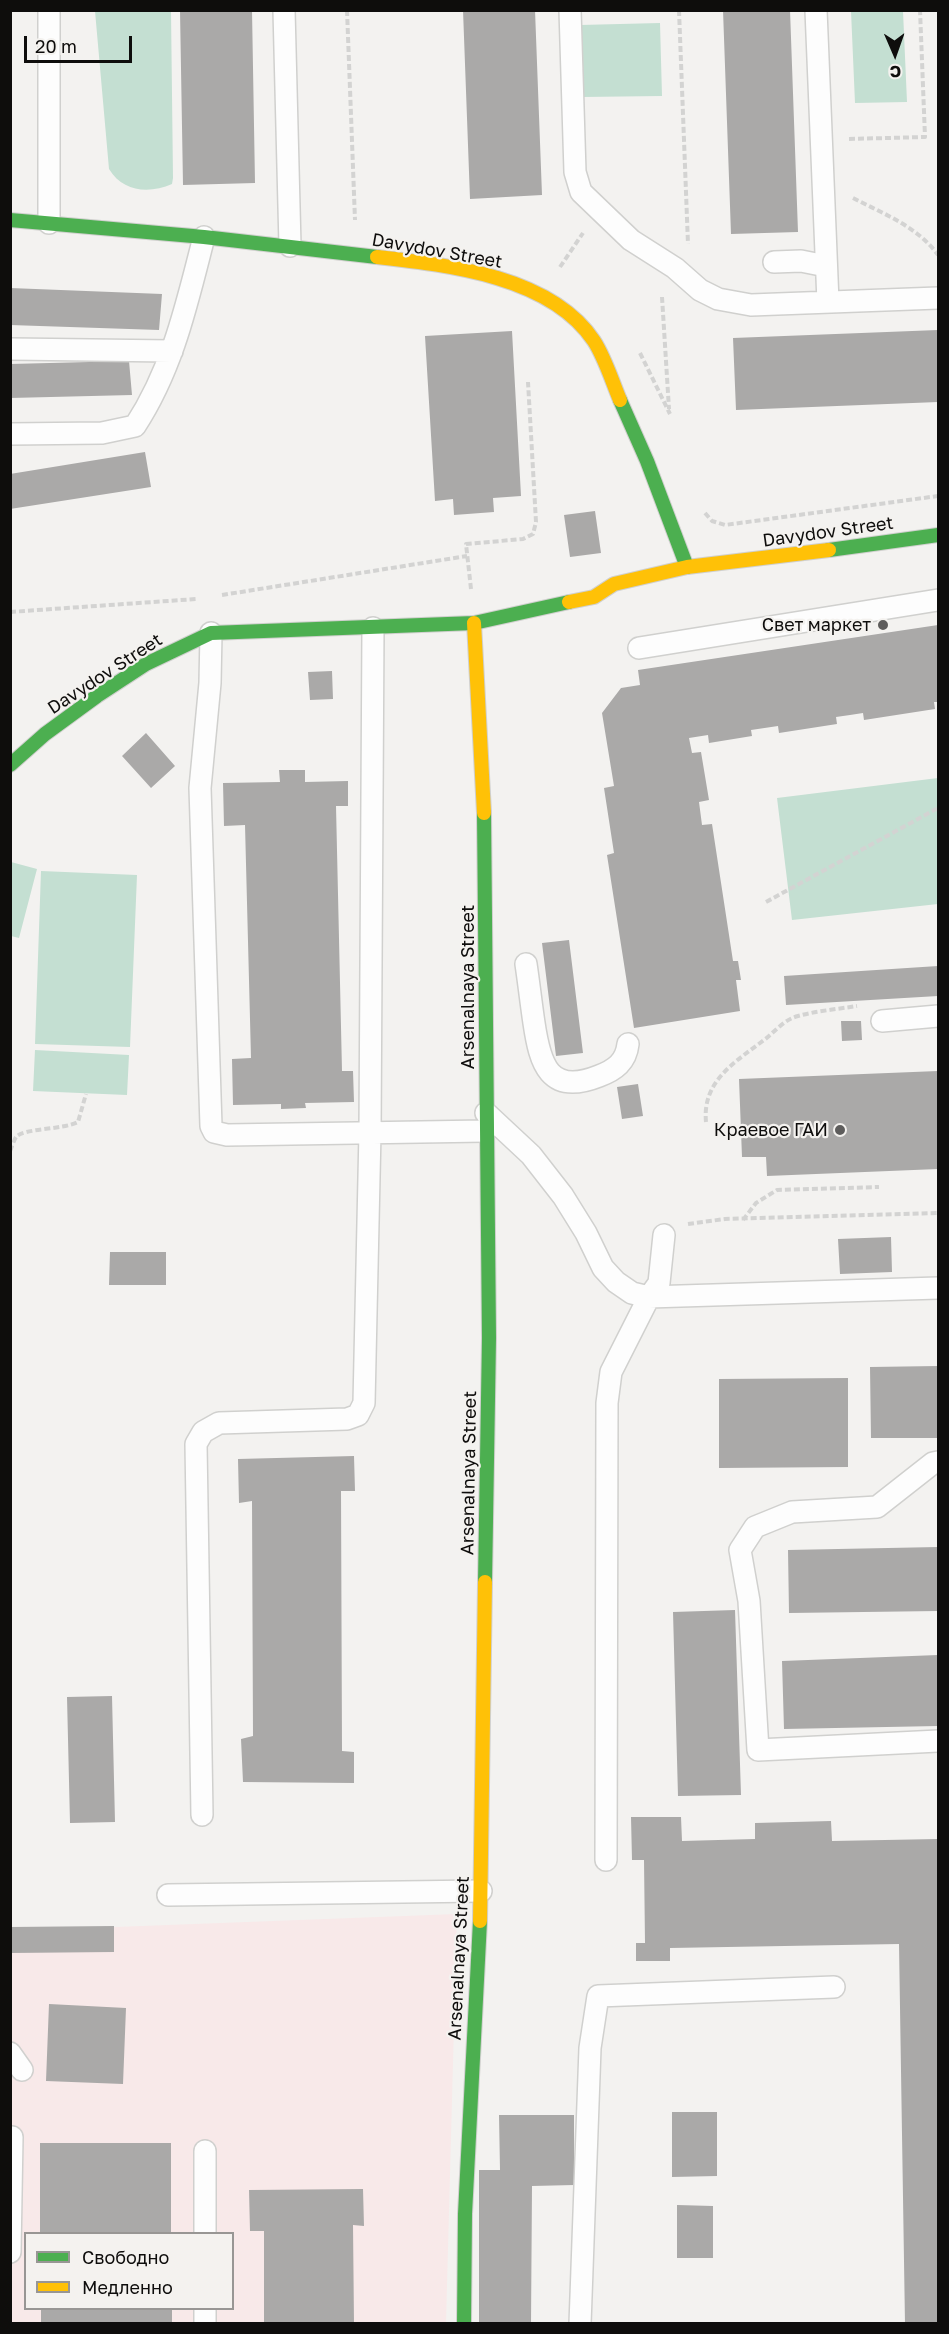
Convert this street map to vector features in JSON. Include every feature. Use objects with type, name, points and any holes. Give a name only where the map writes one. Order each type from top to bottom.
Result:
[{"type":"street","name":"Davydov Street","points":[[10,220],[204,237],[402,260],[499,278],[539,294],[568,312],[594,340],[614,382],[687,567]]},
{"type":"street","name":"Davydov Street","points":[[10,765],[45,734],[97,696],[146,664],[211,633],[474,623],[594,597],[614,584],[687,567],[743,562],[939,534]]},
{"type":"street","name":"Arsenalnaya Street","points":[[464,2324],[465,2214],[481,1891],[489,1338],[484,793],[474,623]]},
{"type":"lane","points":[[49,10],[49,223]]},
{"type":"lane","points":[[284,10],[290,246]]},
{"type":"lane","points":[[570,10],[575,172],[581,192],[631,240],[718,298],[751,305],[939,298]]},
{"type":"lane","points":[[816,10],[828,302]]},
{"type":"lane","points":[[10,434],[102,433],[135,426],[155,395],[172,351],[204,237]]},
{"type":"lane","points":[[774,262],[801,261],[826,266]]},
{"type":"lane","points":[[10,350],[172,351]]},
{"type":"lane","points":[[639,648],[939,600]]},
{"type":"lane","points":[[202,1815],[196,1444],[203,1432],[219,1424],[347,1419],[358,1415],[364,1403],[370,1132],[373,628]]},
{"type":"lane","points":[[211,633],[210,683],[201,788],[211,1126],[214,1132],[227,1135],[370,1132],[486,1122],[531,1155],[568,1205],[603,1268],[616,1282],[632,1293],[649,1297],[939,1288]]},
{"type":"lane","points":[[526,964],[539,1057],[549,1073],[562,1081],[598,1077],[619,1066],[627,1055],[628,1044]]},
{"type":"lane","points":[[882,1021],[939,1016]]},
{"type":"lane","points":[[606,1860],[607,1403],[611,1372],[649,1297],[659,1283],[664,1235]]},
{"type":"lane","points":[[939,1462],[933,1463],[877,1507],[792,1512],[755,1527],[740,1550],[749,1601],[758,1750],[939,1741]]},
{"type":"lane","points":[[168,1894],[481,1891]]},
{"type":"lane","points":[[580,2324],[590,2048],[598,1996],[834,1987]]},
{"type":"lane","points":[[10,2052],[22,2070]]},
{"type":"lane","points":[[10,2252],[12,2137]]},
{"type":"lane","points":[[205,2151],[205,2232]]},
{"type":"path","points":[[347,10],[355,227]]},
{"type":"path","points":[[679,10],[690,280]]},
{"type":"path","points":[[821,140],[925,137],[920,10]]},
{"type":"path","points":[[823,183],[903,224],[929,242],[939,255]]},
{"type":"path","points":[[559,267],[583,233],[604,216]]},
{"type":"path","points":[[660,259],[670,414]]},
{"type":"path","points":[[213,597],[467,556],[466,544],[523,539],[533,534],[536,522],[528,382]]},
{"type":"path","points":[[699,503],[712,521],[725,525],[939,496]]},
{"type":"path","points":[[10,612],[133,606],[201,598]]},
{"type":"path","points":[[765,902],[939,808]]},
{"type":"path","points":[[706,1122],[704,1106],[711,1091],[740,1055],[765,1040],[781,1024],[797,1016],[860,1005]]},
{"type":"path","points":[[10,1151],[16,1137],[24,1132],[66,1128],[78,1122],[86,1094]]},
{"type":"path","points":[[742,1220],[756,1203],[777,1190],[879,1187]]},
{"type":"path","points":[[664,1235],[681,1225],[725,1219],[939,1213]]},
{"type":"shaded area","points":[[457,1914],[446,2323],[11,2323],[10,1931]]},
{"type":"green space","points":[[95,11],[171,11],[172,184],[154,189],[137,189],[115,177],[109,169]]},
{"type":"green space","points":[[851,11],[903,11],[907,102],[855,103]]},
{"type":"green space","points":[[660,23],[662,96],[582,97],[580,25]]},
{"type":"green space","points":[[938,778],[938,904],[792,920],[777,798]]},
{"type":"green space","points":[[11,862],[37,869],[19,938],[11,936]]},
{"type":"green space","points":[[41,871],[137,875],[130,1047],[35,1044]]},
{"type":"green space","points":[[35,1050],[129,1055],[127,1095],[33,1091]]},
{"type":"building","points":[[180,10],[252,10],[255,183],[183,185]]},
{"type":"building","points":[[463,10],[535,10],[542,195],[470,199]]},
{"type":"building","points":[[723,10],[790,10],[798,232],[731,234]]},
{"type":"building","points":[[10,288],[162,294],[159,330],[10,325]]},
{"type":"building","points":[[938,330],[938,402],[736,410],[733,338]]},
{"type":"building","points":[[512,331],[521,496],[493,498],[494,512],[454,515],[453,499],[435,501],[425,336]]},
{"type":"building","points":[[129,361],[132,395],[10,398],[10,364]]},
{"type":"building","points":[[145,452],[151,487],[10,509],[10,474]]},
{"type":"building","points":[[595,511],[601,553],[570,557],[564,515]]},
{"type":"building","points":[[938,625],[938,702],[934,702],[935,709],[864,720],[863,713],[836,717],[837,724],[779,733],[778,726],[751,730],[752,736],[709,743],[708,735],[689,738],[692,753],[701,752],[709,800],[699,802],[702,825],[712,824],[733,961],[738,961],[741,980],[736,980],[740,1011],[634,1028],[607,855],[614,853],[604,788],[614,786],[602,713],[621,688],[640,685],[638,670]]},
{"type":"building","points":[[332,671],[333,699],[310,700],[308,672]]},
{"type":"building","points":[[146,733],[175,766],[151,788],[122,756]]},
{"type":"building","points":[[279,770],[305,770],[305,782],[348,781],[348,806],[336,806],[342,1071],[353,1071],[354,1102],[305,1103],[306,1108],[281,1109],[281,1104],[233,1105],[232,1059],[251,1058],[245,825],[224,826],[223,783],[280,782]]},
{"type":"building","points":[[569,940],[583,1053],[556,1056],[542,943]]},
{"type":"building","points":[[938,966],[938,996],[786,1005],[784,976]]},
{"type":"building","points":[[841,1021],[861,1021],[862,1040],[842,1041]]},
{"type":"building","name":"Краевое ГАИ","points":[[938,1071],[938,1169],[767,1176],[766,1157],[742,1157],[739,1079]]},
{"type":"building","points":[[638,1084],[643,1116],[622,1119],[617,1087]]},
{"type":"building","points":[[891,1237],[892,1272],[840,1274],[838,1239]]},
{"type":"building","points":[[110,1252],[166,1252],[166,1285],[109,1285]]},
{"type":"building","points":[[938,1366],[938,1438],[871,1438],[870,1367]]},
{"type":"building","points":[[848,1378],[848,1467],[719,1468],[719,1379]]},
{"type":"building","points":[[354,1456],[355,1491],[341,1491],[342,1751],[354,1752],[354,1783],[243,1782],[241,1739],[253,1736],[252,1501],[239,1503],[238,1459]]},
{"type":"building","points":[[938,1547],[938,1611],[789,1613],[788,1550]]},
{"type":"building","points":[[735,1610],[741,1795],[678,1796],[673,1612]]},
{"type":"building","points":[[938,1655],[938,1726],[784,1729],[782,1661]]},
{"type":"building","points":[[112,1696],[115,1822],[70,1823],[67,1697]]},
{"type":"building","points":[[631,1817],[681,1817],[682,1841],[755,1839],[755,1823],[831,1821],[832,1841],[938,1839],[938,2324],[905,2324],[899,1944],[670,1948],[670,1961],[636,1961],[636,1943],[645,1943],[644,1860],[632,1860]]},
{"type":"building","points":[[114,1926],[114,1952],[10,1953],[10,1927]]},
{"type":"building","points":[[49,2004],[126,2008],[123,2084],[46,2081]]},
{"type":"building","points":[[672,2112],[717,2112],[717,2176],[672,2177]]},
{"type":"building","points":[[499,2115],[574,2115],[574,2185],[532,2186],[531,2324],[479,2324],[479,2170],[500,2170]]},
{"type":"building","points":[[40,2143],[171,2143],[171,2232],[40,2232]]},
{"type":"building","points":[[363,2189],[364,2226],[353,2225],[354,2324],[264,2324],[264,2231],[250,2231],[249,2190]]},
{"type":"building","points":[[677,2205],[713,2206],[713,2258],[677,2258]]},
{"type":"building","points":[[41,2310],[172,2310],[172,2324],[41,2324]]},
{"type":"traffic: fast","points":[[10,220],[204,237],[377,257]]},
{"type":"traffic: fast","points":[[620,400],[647,461],[687,567]]},
{"type":"traffic: fast","points":[[829,550],[938,535]]},
{"type":"traffic: fast","points":[[10,765],[45,734],[97,696],[146,664],[211,633],[474,623],[569,602]]},
{"type":"traffic: fast","points":[[484,813],[489,1338],[485,1582]]},
{"type":"traffic: fast","points":[[464,2324],[465,2214],[480,1921]]},
{"type":"traffic: slow","points":[[377,257],[466,270],[525,288],[552,302],[575,319],[594,341],[620,400]]},
{"type":"traffic: slow","points":[[569,602],[594,597],[614,584],[687,567],[829,550]]},
{"type":"traffic: slow","points":[[474,623],[484,813]]},
{"type":"traffic: slow","points":[[480,1921],[485,1582]]},
{"type":"place","name":"Свет маркет","points":[[883,625]]},
{"type":"place","name":"Краевое ГАИ","points":[[840,1130]]}]
